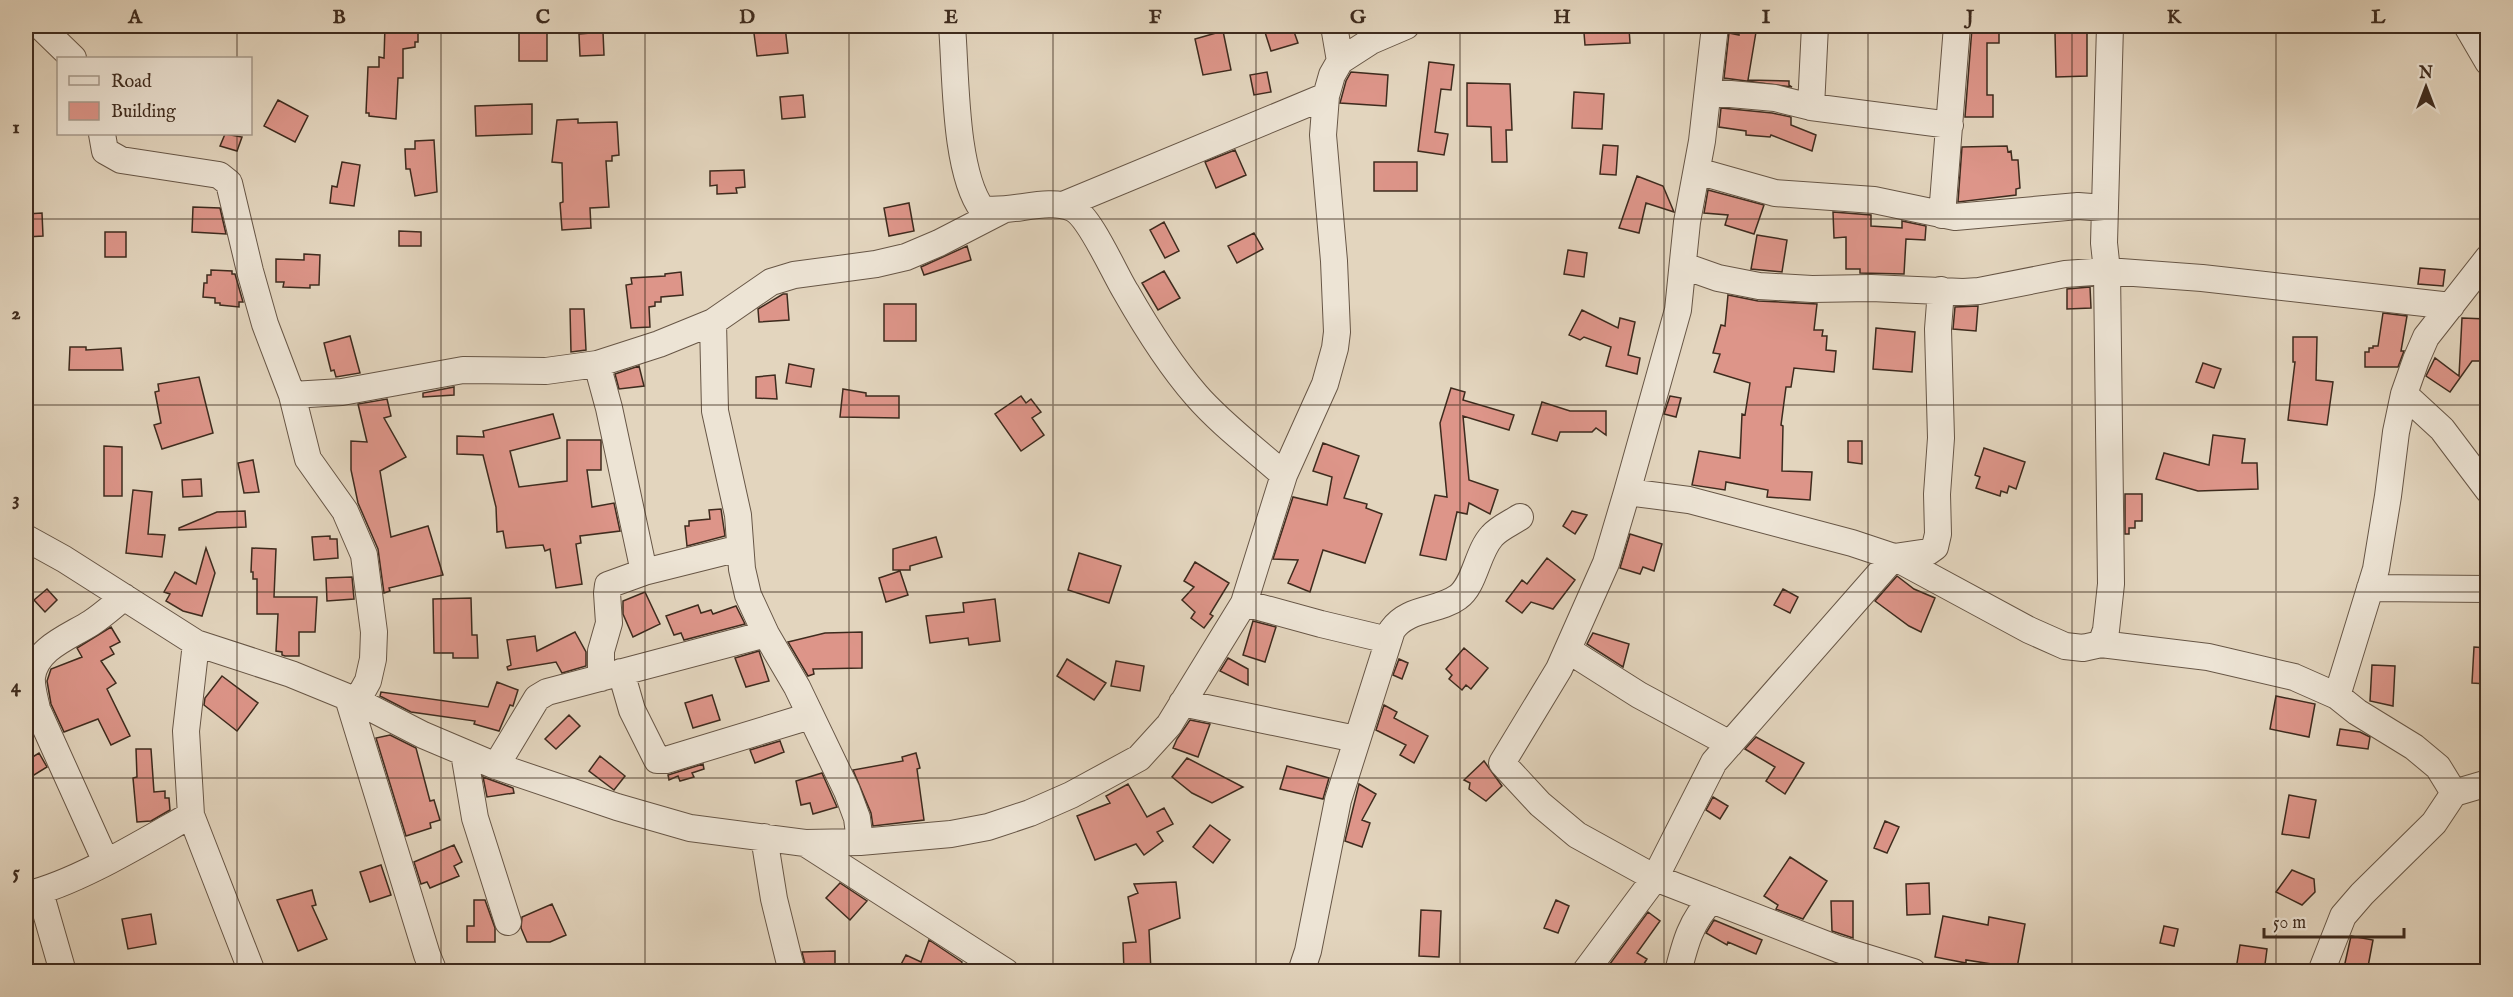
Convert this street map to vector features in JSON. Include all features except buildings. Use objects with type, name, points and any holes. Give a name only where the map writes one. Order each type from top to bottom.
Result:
[{"type":"street","points":[[40,26],[72,57]]},
{"type":"street","points":[[952,26],[962,146],[970,186],[981,208],[1003,210],[1063,205],[1326,96]]},
{"type":"street","points":[[1334,26],[1340,61]]},
{"type":"street","points":[[26,538],[64,559],[196,643],[291,674],[496,766],[617,807],[690,828],[805,843],[860,842],[941,835],[988,827],[1030,813],[1071,795],[1139,758],[1169,725],[1244,603],[1284,475],[1328,378],[1337,332],[1334,261],[1323,135],[1326,96],[1332,75],[1340,61],[1371,41],[1406,26]]},
{"type":"street","points":[[1714,26],[1708,92],[1687,222],[1678,310],[1627,492],[1606,563],[1568,650],[1559,669],[1502,763],[1540,804],[1577,835],[1655,878],[1838,949],[1913,972]]},
{"type":"street","points":[[1811,107],[1815,26]]},
{"type":"street","points":[[1942,215],[1958,26]]},
{"type":"street","points":[[2101,644],[2106,630],[2111,584],[2105,208],[2110,26]]},
{"type":"street","points":[[2467,26],[2487,62]]},
{"type":"street","points":[[1708,92],[1775,98],[1811,107],[1950,125]]},
{"type":"street","points":[[102,135],[105,151],[121,160],[211,173],[219,175],[229,183],[265,324],[292,395],[308,459],[345,511],[364,555],[374,632],[374,659],[368,681],[352,700]]},
{"type":"street","points":[[1696,171],[1775,193],[1874,200],[1955,217],[2078,206],[2105,208]]},
{"type":"street","points":[[1063,205],[1078,212],[1106,254],[1125,291],[1146,324],[1196,395],[1284,475]]},
{"type":"street","points":[[292,395],[342,392],[463,370],[546,371],[597,364],[659,344],[713,322],[771,282],[794,275],[876,264],[906,257],[1003,210]]},
{"type":"street","points":[[2337,696],[2370,588],[2381,538],[2396,432],[2404,394],[2426,337],[2487,258]]},
{"type":"street","points":[[1684,266],[1718,278],[1759,286],[1812,289],[1871,288],[1972,292],[2065,274],[2107,272],[2202,278],[2372,299],[2451,306]]},
{"type":"street","points":[[1585,972],[1655,878],[1714,762],[1894,557],[1928,552],[1935,547],[1941,438],[1938,329],[1941,290]]},
{"type":"street","points":[[713,322],[715,411],[738,515],[742,569],[748,595],[766,634],[783,659],[847,791],[857,818],[860,842]]},
{"type":"street","points":[[597,364],[609,408],[644,572]]},
{"type":"street","points":[[2404,394],[2442,429],[2487,490]]},
{"type":"street","points":[[1627,492],[1689,500],[1852,543],[1894,557],[2029,630],[2065,646],[2083,648],[2101,644],[2208,657],[2294,677],[2337,696],[2357,712],[2428,757],[2438,767],[2454,793]]},
{"type":"street","points":[[1301,972],[1308,951],[1338,800],[1392,630],[1402,619],[1457,597],[1467,584],[1480,554],[1493,535],[1520,518]]},
{"type":"street","points":[[740,548],[644,572],[608,585],[606,592],[609,623],[601,651],[611,675],[632,710],[657,760],[666,760],[810,716]]},
{"type":"street","points":[[2370,588],[2487,589]]},
{"type":"street","points":[[106,862],[37,709],[32,674],[40,656],[99,617],[124,597]]},
{"type":"street","points":[[1244,603],[1388,640]]},
{"type":"street","points":[[496,766],[537,698],[547,692],[766,634]]},
{"type":"street","points":[[196,643],[186,731],[192,815],[252,972]]},
{"type":"street","points":[[1568,650],[1639,694],[1730,744]]},
{"type":"street","points":[[352,700],[434,972]]},
{"type":"street","points":[[1182,703],[1356,739]]},
{"type":"street","points":[[464,753],[475,818],[508,922]]},
{"type":"street","points":[[2321,972],[2343,916],[2362,894],[2434,823],[2454,793],[2487,783]]},
{"type":"street","points":[[63,972],[33,893],[106,862],[192,815]]},
{"type":"street","points":[[764,837],[774,899],[792,972]]},
{"type":"street","points":[[805,843],[1006,972]]},
{"type":"street","points":[[1678,972],[1687,936],[1700,911],[1712,900]]}]
